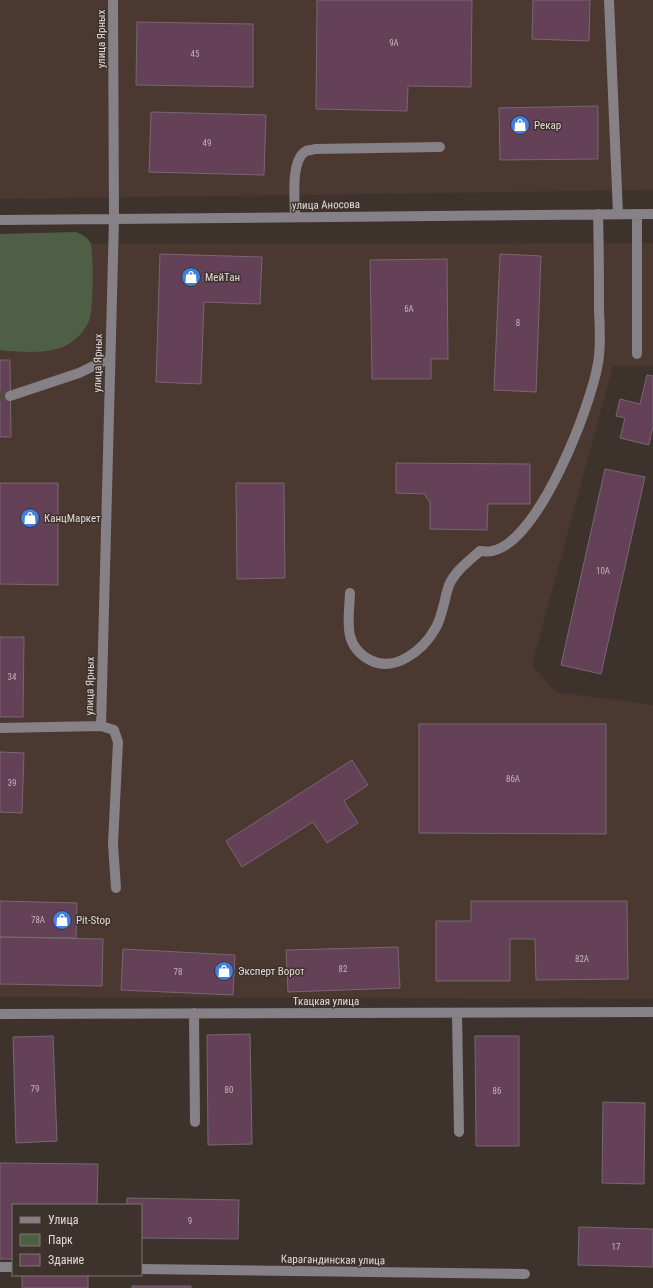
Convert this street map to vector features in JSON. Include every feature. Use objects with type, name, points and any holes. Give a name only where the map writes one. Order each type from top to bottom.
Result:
[{"type":"street","name":"улица Ярных","points":[[101,726],[114,219],[113,0]]},
{"type":"street","points":[[609,0],[618,214]]},
{"type":"street","points":[[296,217],[296,168],[299,158],[306,151],[316,149],[440,147]]},
{"type":"street","points":[[350,593],[349,636],[355,649],[378,664],[396,664],[419,649],[436,629],[449,584],[463,566],[480,551],[493,551],[504,545],[520,533],[533,516],[556,480],[585,412],[599,362],[598,214]]},
{"type":"street","points":[[637,214],[637,354]]},
{"type":"street","name":"улица Аносова","points":[[0,220],[653,214]]},
{"type":"street","points":[[10,396],[79,373],[110,358]]},
{"type":"street","points":[[0,728],[101,726],[114,730],[118,742],[113,844],[116,888]]},
{"type":"street","name":"Ткацкая улица","points":[[0,1014],[653,1012]]},
{"type":"street","points":[[194,1013],[195,1122]]},
{"type":"street","points":[[457,1013],[459,1132]]},
{"type":"street","points":[[0,1267],[12,1267]]},
{"type":"street","name":"Карагандинская улица","points":[[142,1269],[525,1274]]},
{"type":"shaded area","points":[[0,0],[653,0],[653,190],[0,199]]},
{"type":"shaded area","points":[[653,243],[653,366],[613,366],[532,665],[556,692],[653,705],[653,999],[0,997],[0,244]]},
{"type":"green space","points":[[76,232],[90,242],[93,266],[91,313],[85,328],[74,340],[58,349],[38,352],[0,350],[0,234]]},
{"type":"building","points":[[317,0],[472,0],[471,87],[408,86],[407,111],[316,109]]},
{"type":"building","points":[[533,0],[590,0],[589,41],[532,39]]},
{"type":"building","points":[[137,22],[253,24],[253,87],[136,85]]},
{"type":"building","points":[[598,106],[598,159],[500,160],[499,108]]},
{"type":"building","points":[[151,112],[266,115],[264,175],[149,172]]},
{"type":"building","points":[[160,254],[262,257],[260,304],[204,302],[201,384],[156,382]]},
{"type":"building","points":[[500,254],[541,256],[536,392],[494,390]]},
{"type":"building","points":[[447,259],[448,359],[431,359],[431,379],[372,379],[370,260]]},
{"type":"building","points":[[0,360],[10,360],[11,437],[0,437]]},
{"type":"building","points":[[647,375],[653,376],[653,426],[649,445],[620,438],[625,418],[616,416],[620,399],[640,404]]},
{"type":"building","points":[[396,463],[530,464],[530,504],[488,504],[487,530],[430,529],[430,502],[424,494],[396,493]]},
{"type":"building","points":[[605,469],[645,477],[601,674],[561,665]]},
{"type":"building","points":[[0,483],[58,483],[58,585],[0,584]]},
{"type":"building","points":[[236,483],[284,483],[285,578],[237,579]]},
{"type":"building","points":[[0,637],[24,637],[23,717],[0,717]]},
{"type":"building","points":[[419,724],[606,724],[606,834],[419,833]]},
{"type":"building","points":[[0,752],[24,753],[22,813],[0,812]]},
{"type":"building","points":[[352,760],[368,785],[344,801],[358,823],[327,843],[313,822],[242,867],[226,841]]},
{"type":"building","points":[[0,901],[77,903],[76,938],[0,937]]},
{"type":"building","points":[[471,901],[627,901],[628,979],[536,980],[535,939],[510,939],[510,981],[436,981],[436,921],[471,921]]},
{"type":"building","points":[[0,937],[103,939],[102,986],[0,984]]},
{"type":"building","points":[[398,947],[400,988],[288,992],[286,950]]},
{"type":"building","points":[[123,949],[235,955],[233,995],[121,990]]},
{"type":"building","points":[[250,1034],[252,1144],[208,1145],[207,1035]]},
{"type":"building","points":[[53,1036],[57,1141],[16,1143],[13,1037]]},
{"type":"building","points":[[475,1036],[519,1036],[519,1146],[476,1146]]},
{"type":"building","points":[[603,1102],[645,1103],[644,1184],[602,1183]]},
{"type":"building","points":[[0,1163],[98,1164],[97,1204],[12,1204],[12,1259],[0,1259]]},
{"type":"building","points":[[127,1198],[239,1200],[238,1239],[142,1238],[142,1204],[127,1204]]},
{"type":"building","points":[[579,1227],[653,1229],[653,1267],[578,1265]]},
{"type":"building","points":[[22,1276],[88,1276],[88,1288],[22,1288]]},
{"type":"building","points":[[132,1286],[191,1286],[191,1288],[132,1288]]},
{"type":"tunnel","points":[[0,396],[10,396]]},
{"type":"place","name":"Рекар","points":[[520,125]]},
{"type":"place","name":"МейТан","points":[[191,277]]},
{"type":"place","name":"КанцМаркет","points":[[30,518]]},
{"type":"place","name":"Pit-Stop","points":[[62,920]]},
{"type":"place","name":"Эксперт Ворот","points":[[224,971]]}]
